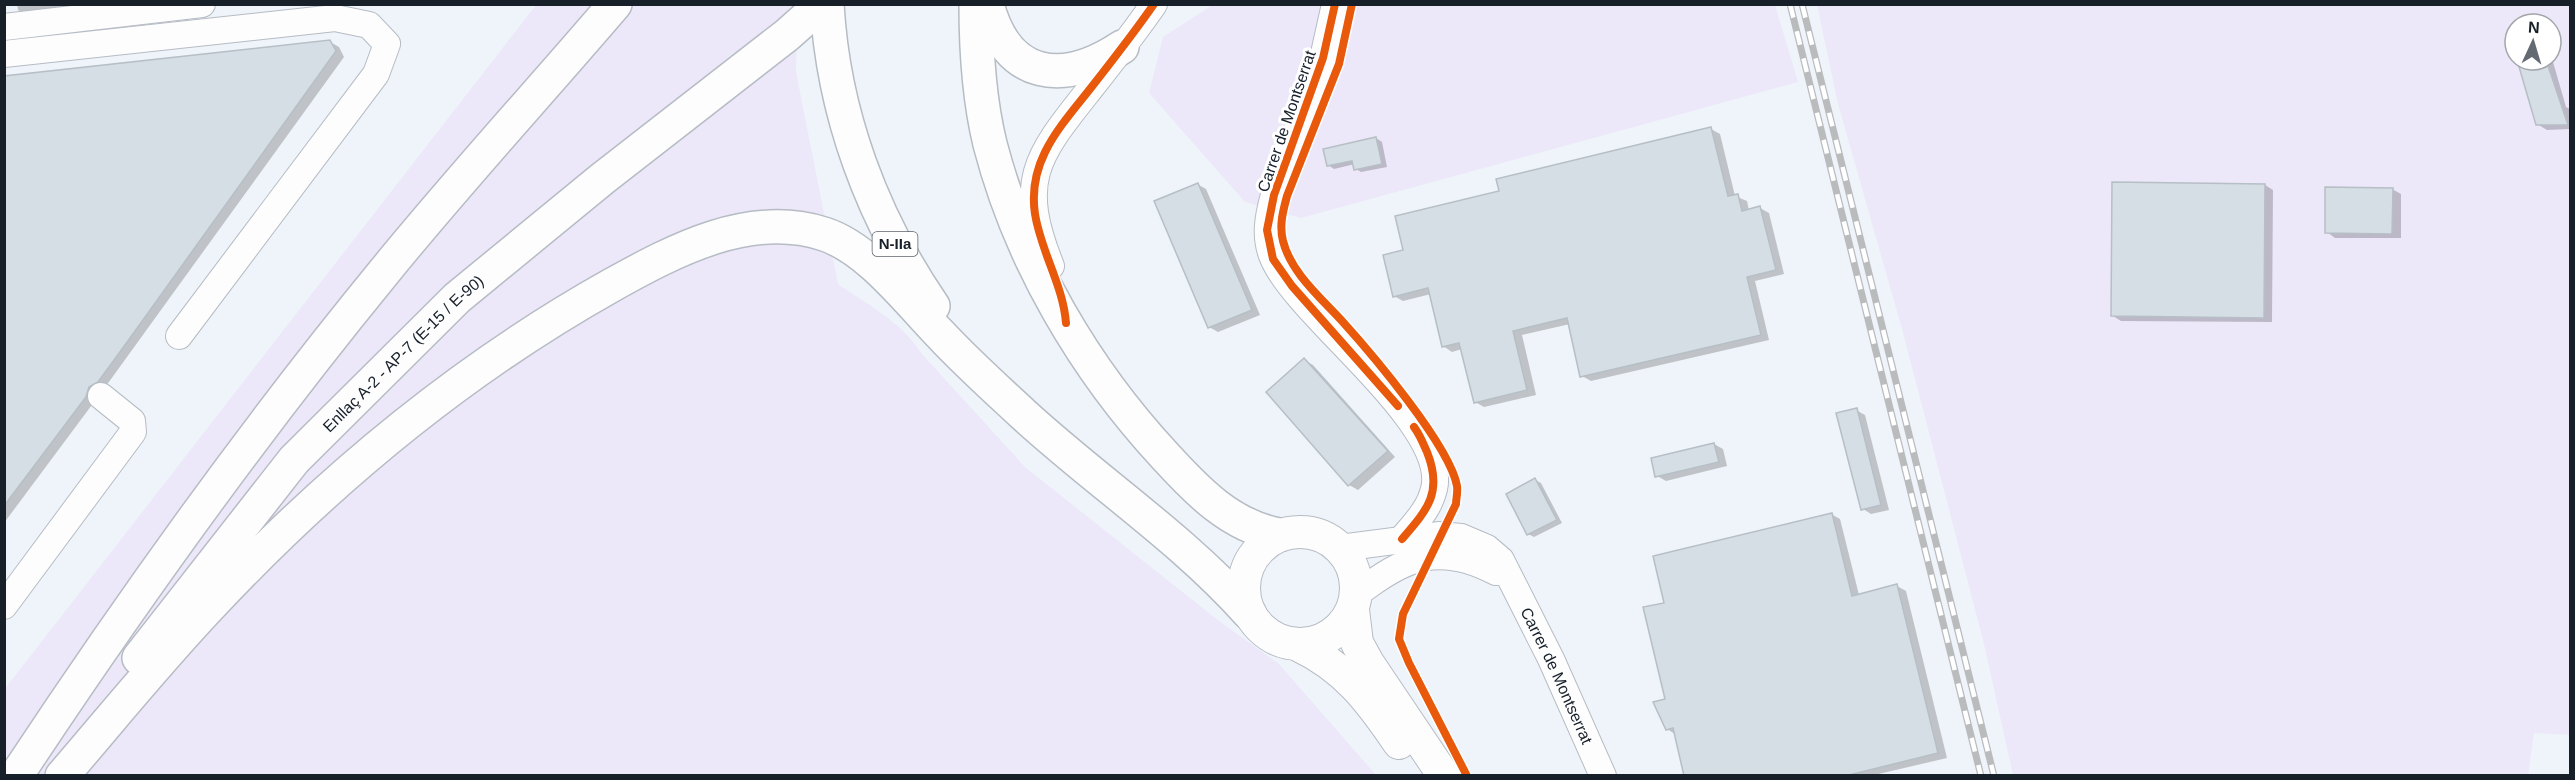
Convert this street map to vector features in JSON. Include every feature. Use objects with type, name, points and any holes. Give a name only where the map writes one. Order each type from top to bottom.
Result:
[{"type":"highway","points":[[16,776],[113,630],[244,451],[384,272],[615,4]]},
{"type":"highway","name":"Enllaç A-2 - AP-7 (E-15 / E-90)","points":[[61,776],[153,637],[294,460],[458,298],[594,186],[788,35],[822,4]]},
{"type":"highway","name":"N-IIa","points":[[827,4],[833,58],[849,130],[875,203],[890,235],[933,305],[1011,404],[1108,488],[1195,557],[1249,613]]},
{"type":"highway","points":[[976,4],[977,50],[990,143],[1018,227],[1043,282],[1066,323],[1138,427],[1183,475],[1228,516],[1257,531],[1279,536]]},
{"type":"highway","points":[[987,4],[996,33],[1005,48],[1030,66],[1045,70],[1075,69],[1102,60],[1122,46]]},
{"type":"highway","points":[[61,776],[209,607],[284,532],[364,458],[446,393],[564,313],[659,259],[726,232],[780,226],[825,234],[861,255],[1011,404]]},
{"type":"main road","points":[[1249,613],[1244,591],[1247,568],[1255,554],[1266,543],[1279,536],[1306,532],[1320,535],[1340,548],[1351,562],[1355,634],[1362,653],[1444,776]]},
{"type":"main road","points":[[1298,645],[1325,640],[1346,622],[1355,602]]},
{"type":"main road","name":"N-IIa","points":[[1249,613],[1269,636],[1298,645],[1340,669],[1358,688],[1420,776]]},
{"type":"street","points":[[4,27],[202,4]]},
{"type":"street","points":[[1066,323],[1065,301],[1040,238],[1035,212],[1038,167],[1052,137],[1066,116],[1154,4]]},
{"type":"street","name":"Carrer de Montserrat","points":[[1335,4],[1323,58],[1269,212],[1268,240],[1273,259],[1292,286],[1386,390],[1420,434],[1434,469],[1435,488],[1426,511],[1402,539]]},
{"type":"street","points":[[4,54],[335,18],[369,25],[387,44],[376,74],[179,336]]},
{"type":"street","points":[[4,606],[133,432],[132,421],[101,396]]},
{"type":"street","name":"Carrer de Montserrat","points":[[1340,548],[1360,547],[1424,535],[1461,537],[1487,548],[1501,561],[1565,688],[1603,776]]},
{"type":"street","points":[[1355,602],[1381,576],[1404,563],[1429,556],[1458,556],[1475,561],[1508,578]]},
{"type":"shaded area","points":[[1214,4],[1775,5],[1798,82],[1301,218],[1245,202],[1149,93],[1163,37]]},
{"type":"shaded area","points":[[536,5],[797,5],[796,72],[838,284],[884,315],[904,332],[1025,467],[1219,621],[1279,664],[1376,775],[5,775],[4,690]]},
{"type":"shaded area","points":[[1817,5],[2570,5],[2570,735],[2534,733],[2528,775],[2013,775],[1984,644],[1902,329],[1838,104]]},
{"type":"building","points":[[330,40],[336,51],[125,345],[98,382],[89,387],[86,397],[4,506],[4,76]]},
{"type":"building","points":[[2521,72],[2550,72],[2568,125],[2536,125]]},
{"type":"building","points":[[1711,127],[1728,196],[1738,194],[1742,211],[1760,206],[1776,270],[1747,277],[1761,335],[1580,377],[1567,318],[1513,331],[1527,390],[1474,403],[1459,343],[1442,347],[1428,288],[1393,297],[1383,255],[1403,250],[1395,216],[1499,191],[1496,179]]},
{"type":"building","points":[[1376,137],[1382,164],[1354,170],[1352,161],[1327,166],[1323,149]]},
{"type":"building","points":[[2112,182],[2265,184],[2264,318],[2111,316]]},
{"type":"building","points":[[1198,183],[1252,310],[1208,328],[1154,201]]},
{"type":"building","points":[[2325,187],[2393,188],[2392,234],[2325,233]]},
{"type":"building","points":[[1304,358],[1388,451],[1348,486],[1266,392]]},
{"type":"building","points":[[1857,408],[1881,505],[1861,510],[1836,413]]},
{"type":"building","points":[[1714,443],[1719,462],[1655,477],[1651,458]]},
{"type":"building","points":[[1535,478],[1557,520],[1527,535],[1506,494]]},
{"type":"building","points":[[1832,513],[1852,596],[1897,584],[1938,753],[1845,776],[1684,776],[1673,728],[1666,730],[1653,702],[1665,699],[1643,607],[1664,603],[1653,556]]},
{"type":"railway","points":[[1790,4],[1981,776]]},
{"type":"railway","points":[[1802,4],[1994,776]]},
{"type":"cycle path","points":[[1066,323],[1061,295],[1042,242],[1035,214],[1036,177],[1041,161],[1057,131],[1154,4]]},
{"type":"cycle path","points":[[1335,4],[1323,58],[1274,195],[1267,230],[1273,259],[1292,286],[1398,406]]},
{"type":"cycle path","points":[[1352,4],[1339,64],[1287,196],[1281,229],[1287,253],[1293,264],[1316,294],[1342,321],[1408,400],[1440,448],[1457,486],[1456,504],[1403,614],[1399,639],[1467,776]]},
{"type":"cycle path","points":[[1402,539],[1426,509],[1433,489],[1432,466],[1423,442],[1414,427]]}]
